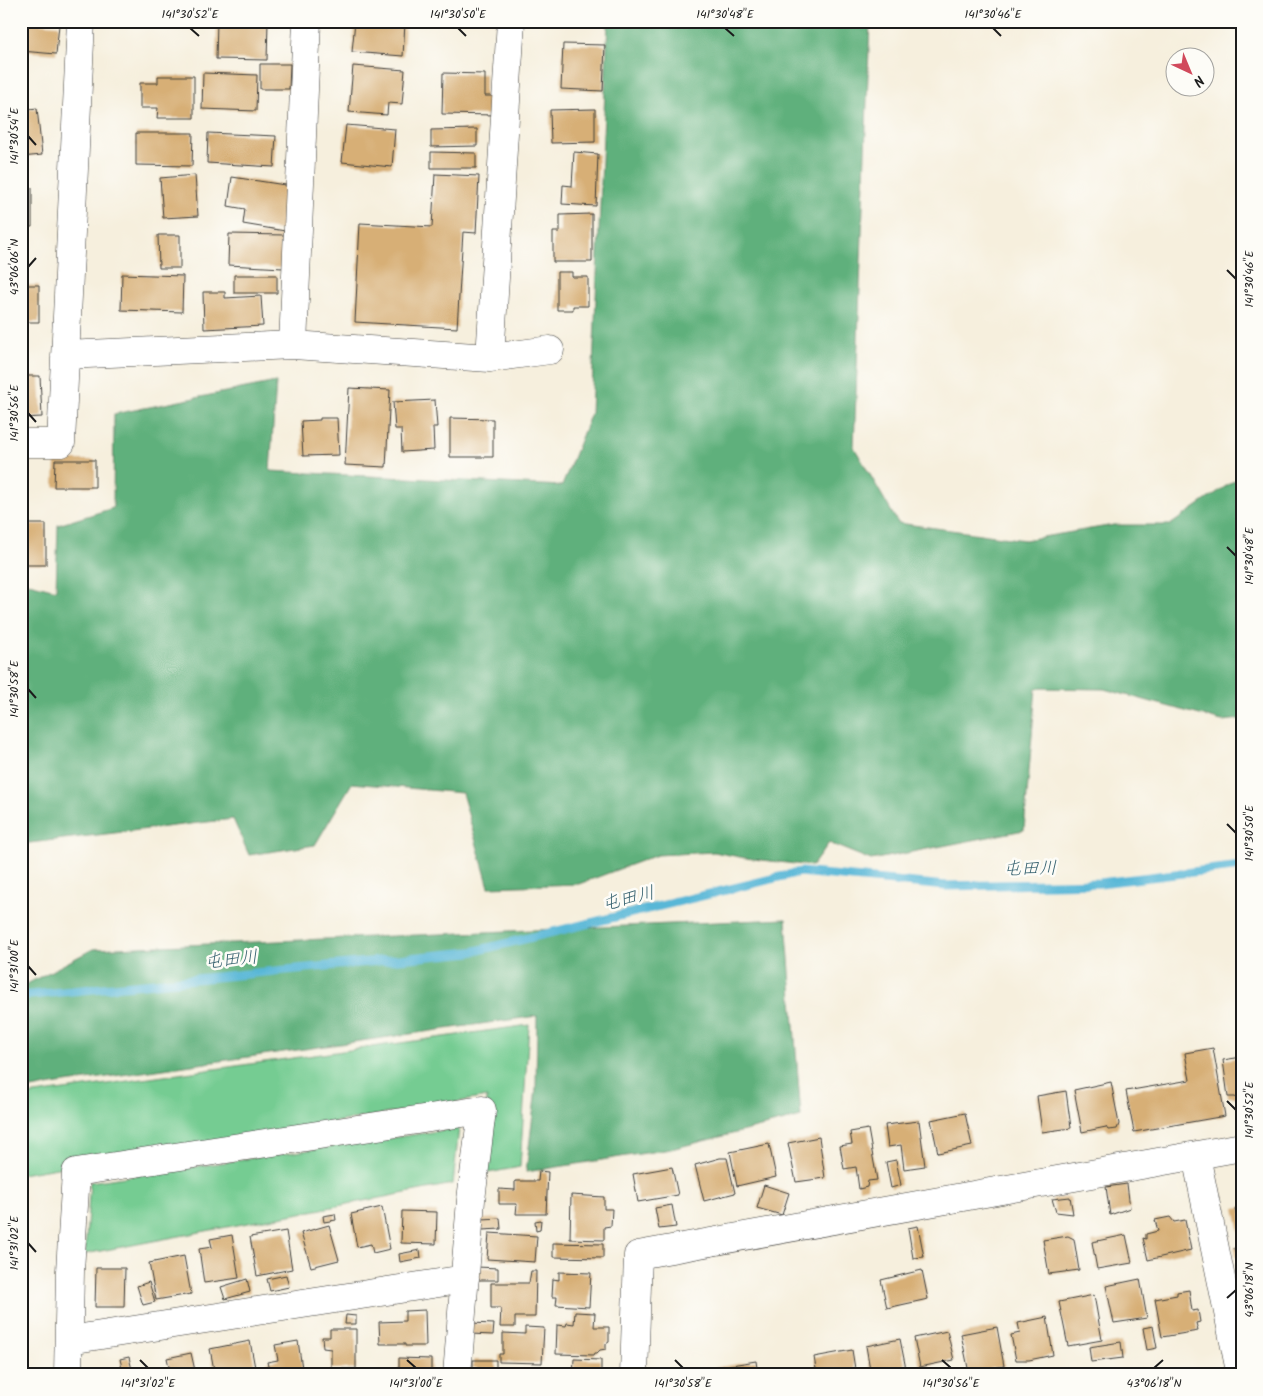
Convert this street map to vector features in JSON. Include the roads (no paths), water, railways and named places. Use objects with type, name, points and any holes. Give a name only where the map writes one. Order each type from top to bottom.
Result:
[{"type":"street","points":[[21,442],[61,443],[81,21]]},
{"type":"street","points":[[293,345],[308,21]]},
{"type":"street","points":[[490,358],[511,21]]},
{"type":"street","points":[[65,355],[293,345],[490,358],[550,350]]},
{"type":"street","points":[[68,1375],[70,1271],[76,1172],[482,1110],[471,1200],[457,1375]]},
{"type":"street","points":[[634,1375],[638,1255],[1242,1148]]},
{"type":"street","points":[[1196,1156],[1234,1372]]},
{"type":"street","points":[[69,1340],[465,1279]]},
{"type":"waterway","name":"屯田川","points":[[21,996],[471,952],[800,872],[946,886],[1100,883],[1242,866]]}]
